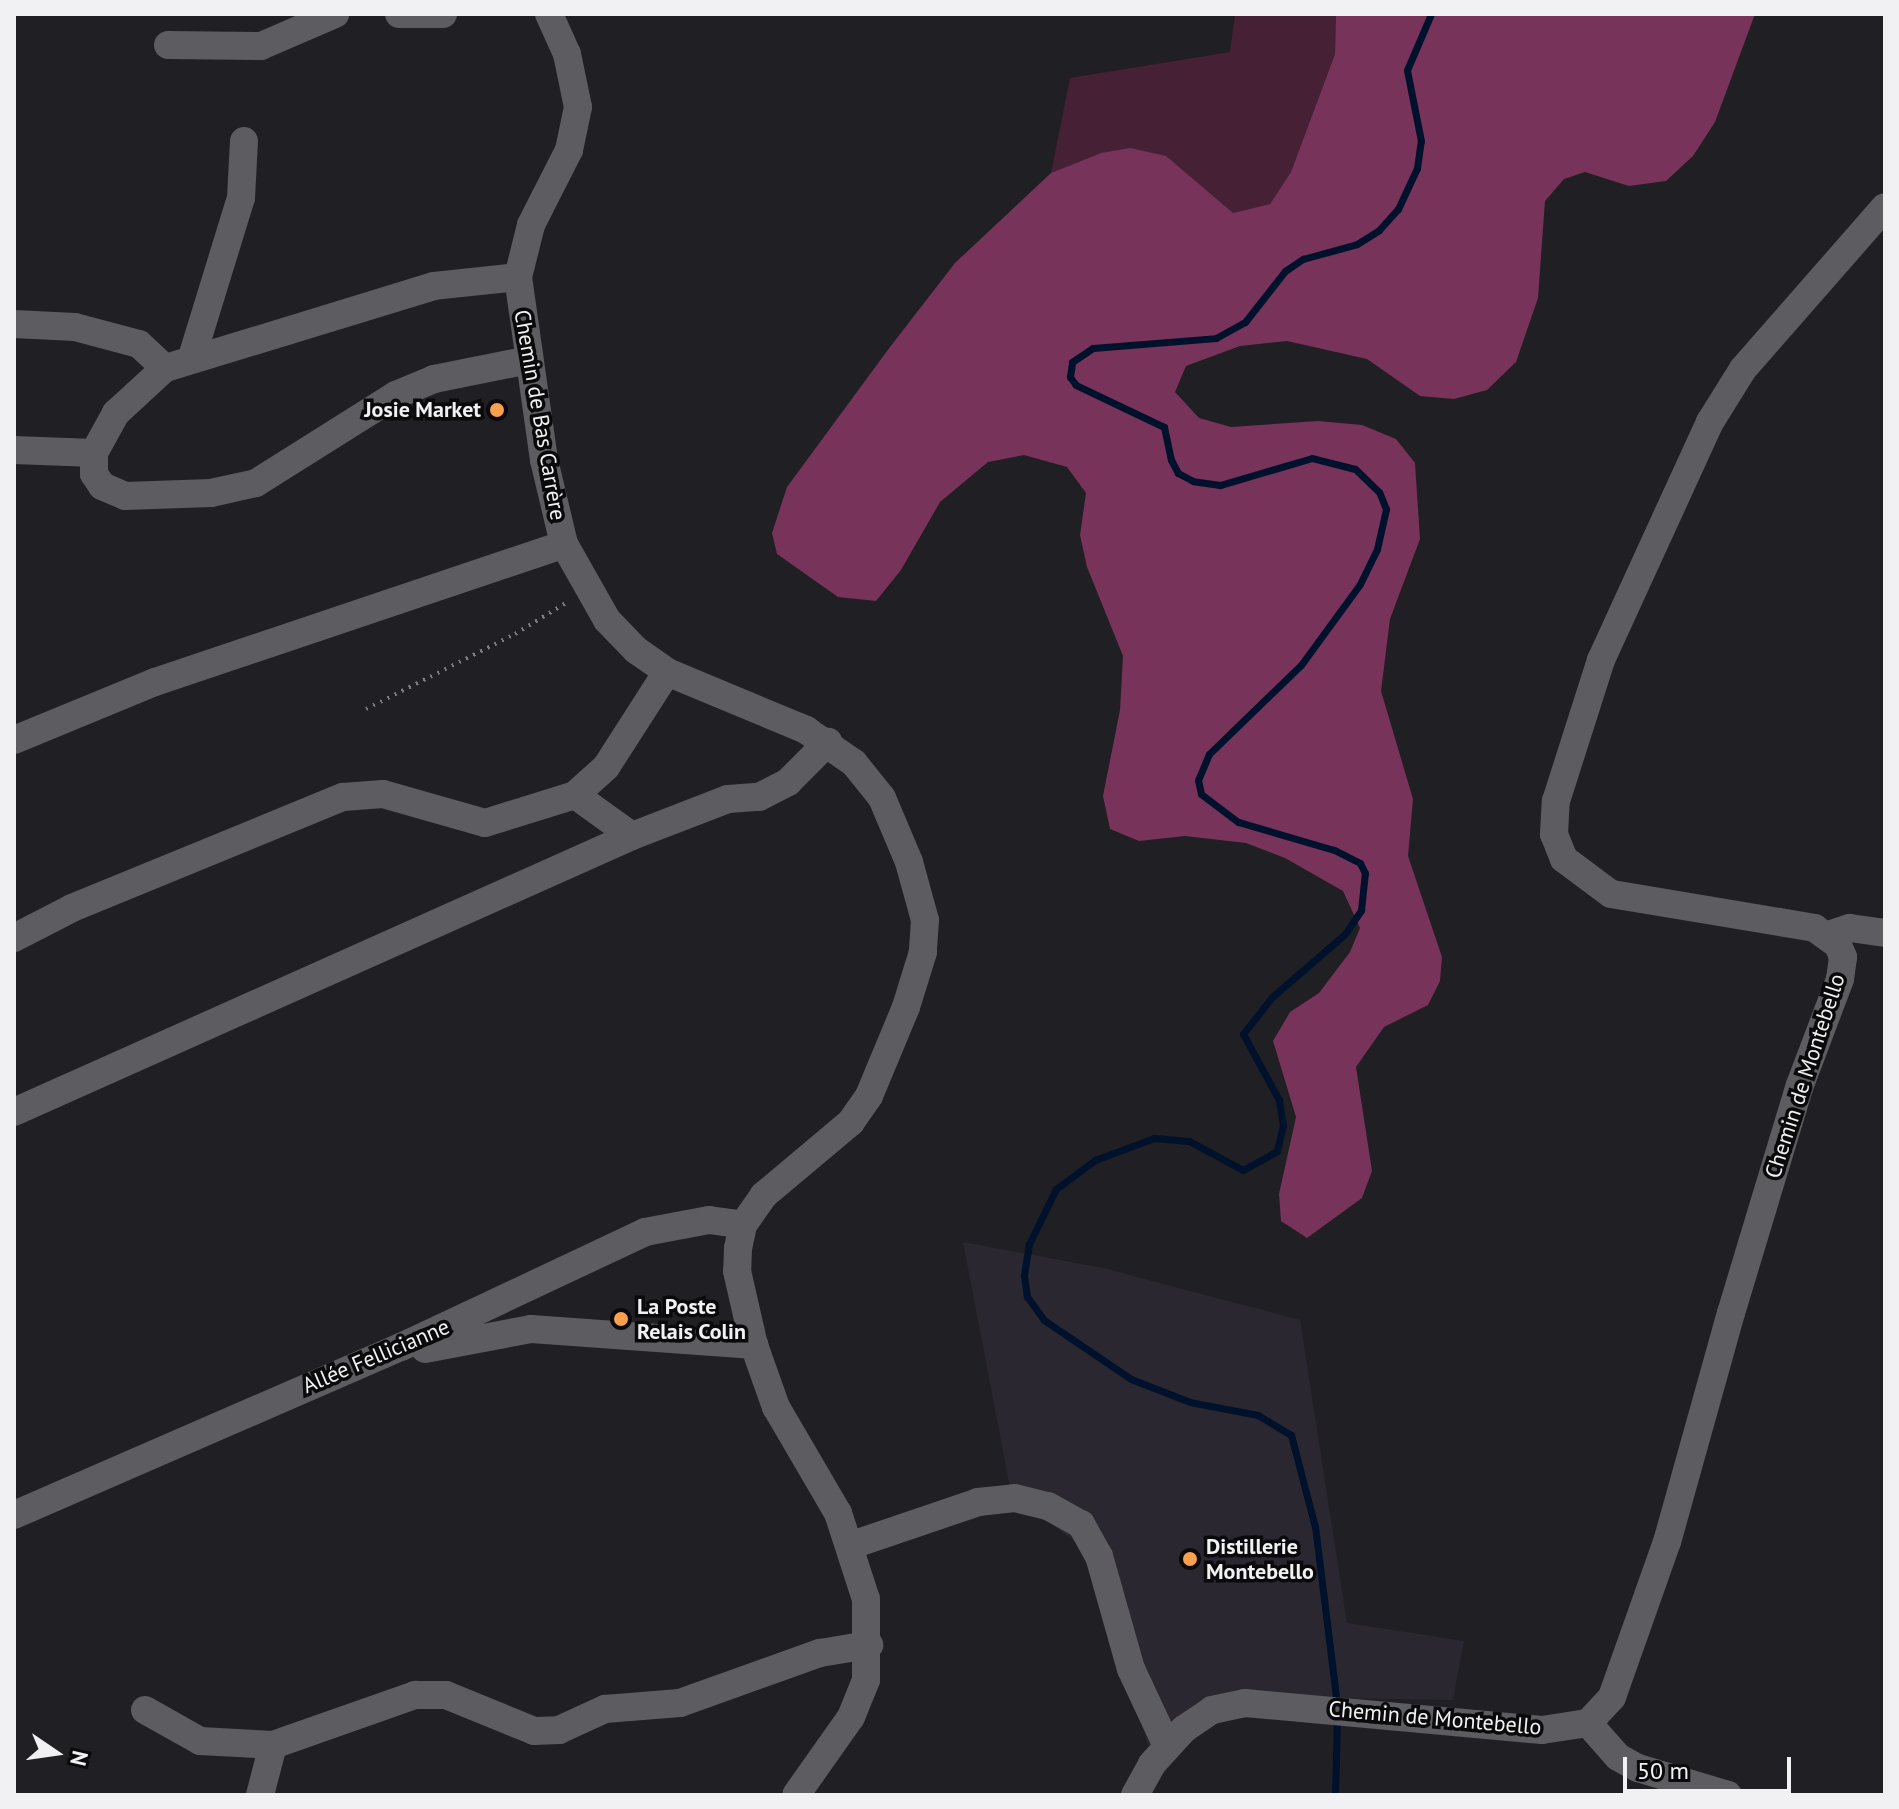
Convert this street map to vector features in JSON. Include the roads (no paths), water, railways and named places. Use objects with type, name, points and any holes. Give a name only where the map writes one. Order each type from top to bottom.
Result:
[{"type":"street","points":[[168,45],[261,46],[335,14]]},
{"type":"street","points":[[399,14],[443,14]]},
{"type":"street","name":"Chemin de Bas Carrère","points":[[549,14],[567,54],[578,107],[569,150],[531,225],[518,277],[544,460],[564,544],[607,620],[667,672],[828,742],[854,763],[882,798],[909,862],[925,920],[923,952],[869,1096],[851,1122],[764,1195],[743,1225],[737,1271],[754,1345],[776,1407],[852,1545],[866,1599],[869,1645],[866,1680],[851,1717],[796,1795]]},
{"type":"street","points":[[192,357],[241,198],[244,141]]},
{"type":"street","points":[[1885,207],[1743,369],[1710,422],[1601,660],[1556,801],[1554,834],[1564,859],[1611,894],[1791,923],[1828,935],[1850,928],[1885,933]]},
{"type":"street","points":[[518,277],[434,286],[192,357],[165,368],[116,413],[94,453],[94,474],[112,492],[150,497],[211,493],[256,483],[285,469],[396,395],[434,379],[529,360]]},
{"type":"street","points":[[14,324],[75,327],[139,344],[165,368]]},
{"type":"street","points":[[14,450],[94,453]]},
{"type":"street","points":[[14,740],[155,682],[564,544]]},
{"type":"street","points":[[14,938],[72,908],[353,795],[383,794],[485,823],[575,795],[606,767],[667,672]]},
{"type":"street","points":[[14,1112],[632,836],[728,799],[759,797],[788,782],[828,742]]},
{"type":"street","points":[[575,795],[632,836]]},
{"type":"street","name":"Chemin de Montebello","points":[[1135,1795],[1167,1746],[1212,1710],[1245,1703],[1297,1705],[1542,1730],[1588,1723],[1612,1697],[1630,1652],[1800,1085],[1840,979],[1843,957],[1828,935]]},
{"type":"street","name":"Allée Fellicianne","points":[[14,1515],[401,1347],[645,1232],[709,1220],[743,1225]]},
{"type":"street","points":[[401,1347],[423,1349],[531,1329],[754,1345]]},
{"type":"street","points":[[852,1545],[978,1502],[1015,1498],[1048,1506],[1081,1524],[1099,1556],[1131,1669],[1167,1746]]},
{"type":"street","points":[[145,1710],[200,1741],[273,1745],[415,1695],[446,1695],[534,1731],[559,1730],[605,1709],[680,1703],[820,1653],[869,1645]]},
{"type":"street","points":[[1588,1723],[1618,1757],[1696,1790],[1728,1795]]},
{"type":"street","points":[[260,1795],[273,1745]]},
{"type":"waterway","points":[[1337,1705],[1315,1527],[1291,1435],[1258,1415],[1190,1402],[1131,1379],[1044,1320],[1027,1297],[1024,1275],[1029,1244],[1056,1189],[1095,1160],[1154,1138],[1189,1141],[1243,1170],[1277,1151],[1283,1126],[1279,1100],[1243,1034],[1272,997],[1345,934],[1361,910],[1365,873],[1360,863],[1334,850],[1238,822],[1201,794],[1198,780],[1209,754],[1301,665],[1360,584],[1377,549],[1386,509],[1379,492],[1355,469],[1312,458],[1220,485],[1193,481],[1178,473],[1171,460],[1164,427],[1076,385],[1070,377],[1072,362],[1093,348],[1216,338],[1245,322],[1285,271],[1303,259],[1357,244],[1379,230],[1398,209],[1417,168],[1421,141],[1407,70],[1431,14]]},
{"type":"waterway","points":[[1335,1795],[1337,1718]]},
{"type":"place","name":"Josie Market","points":[[497,410]]},
{"type":"place","name":"La Poste Relais Colin","points":[[621,1319]]},
{"type":"place","name":"Distillerie Montebello","points":[[1190,1559]]}]
